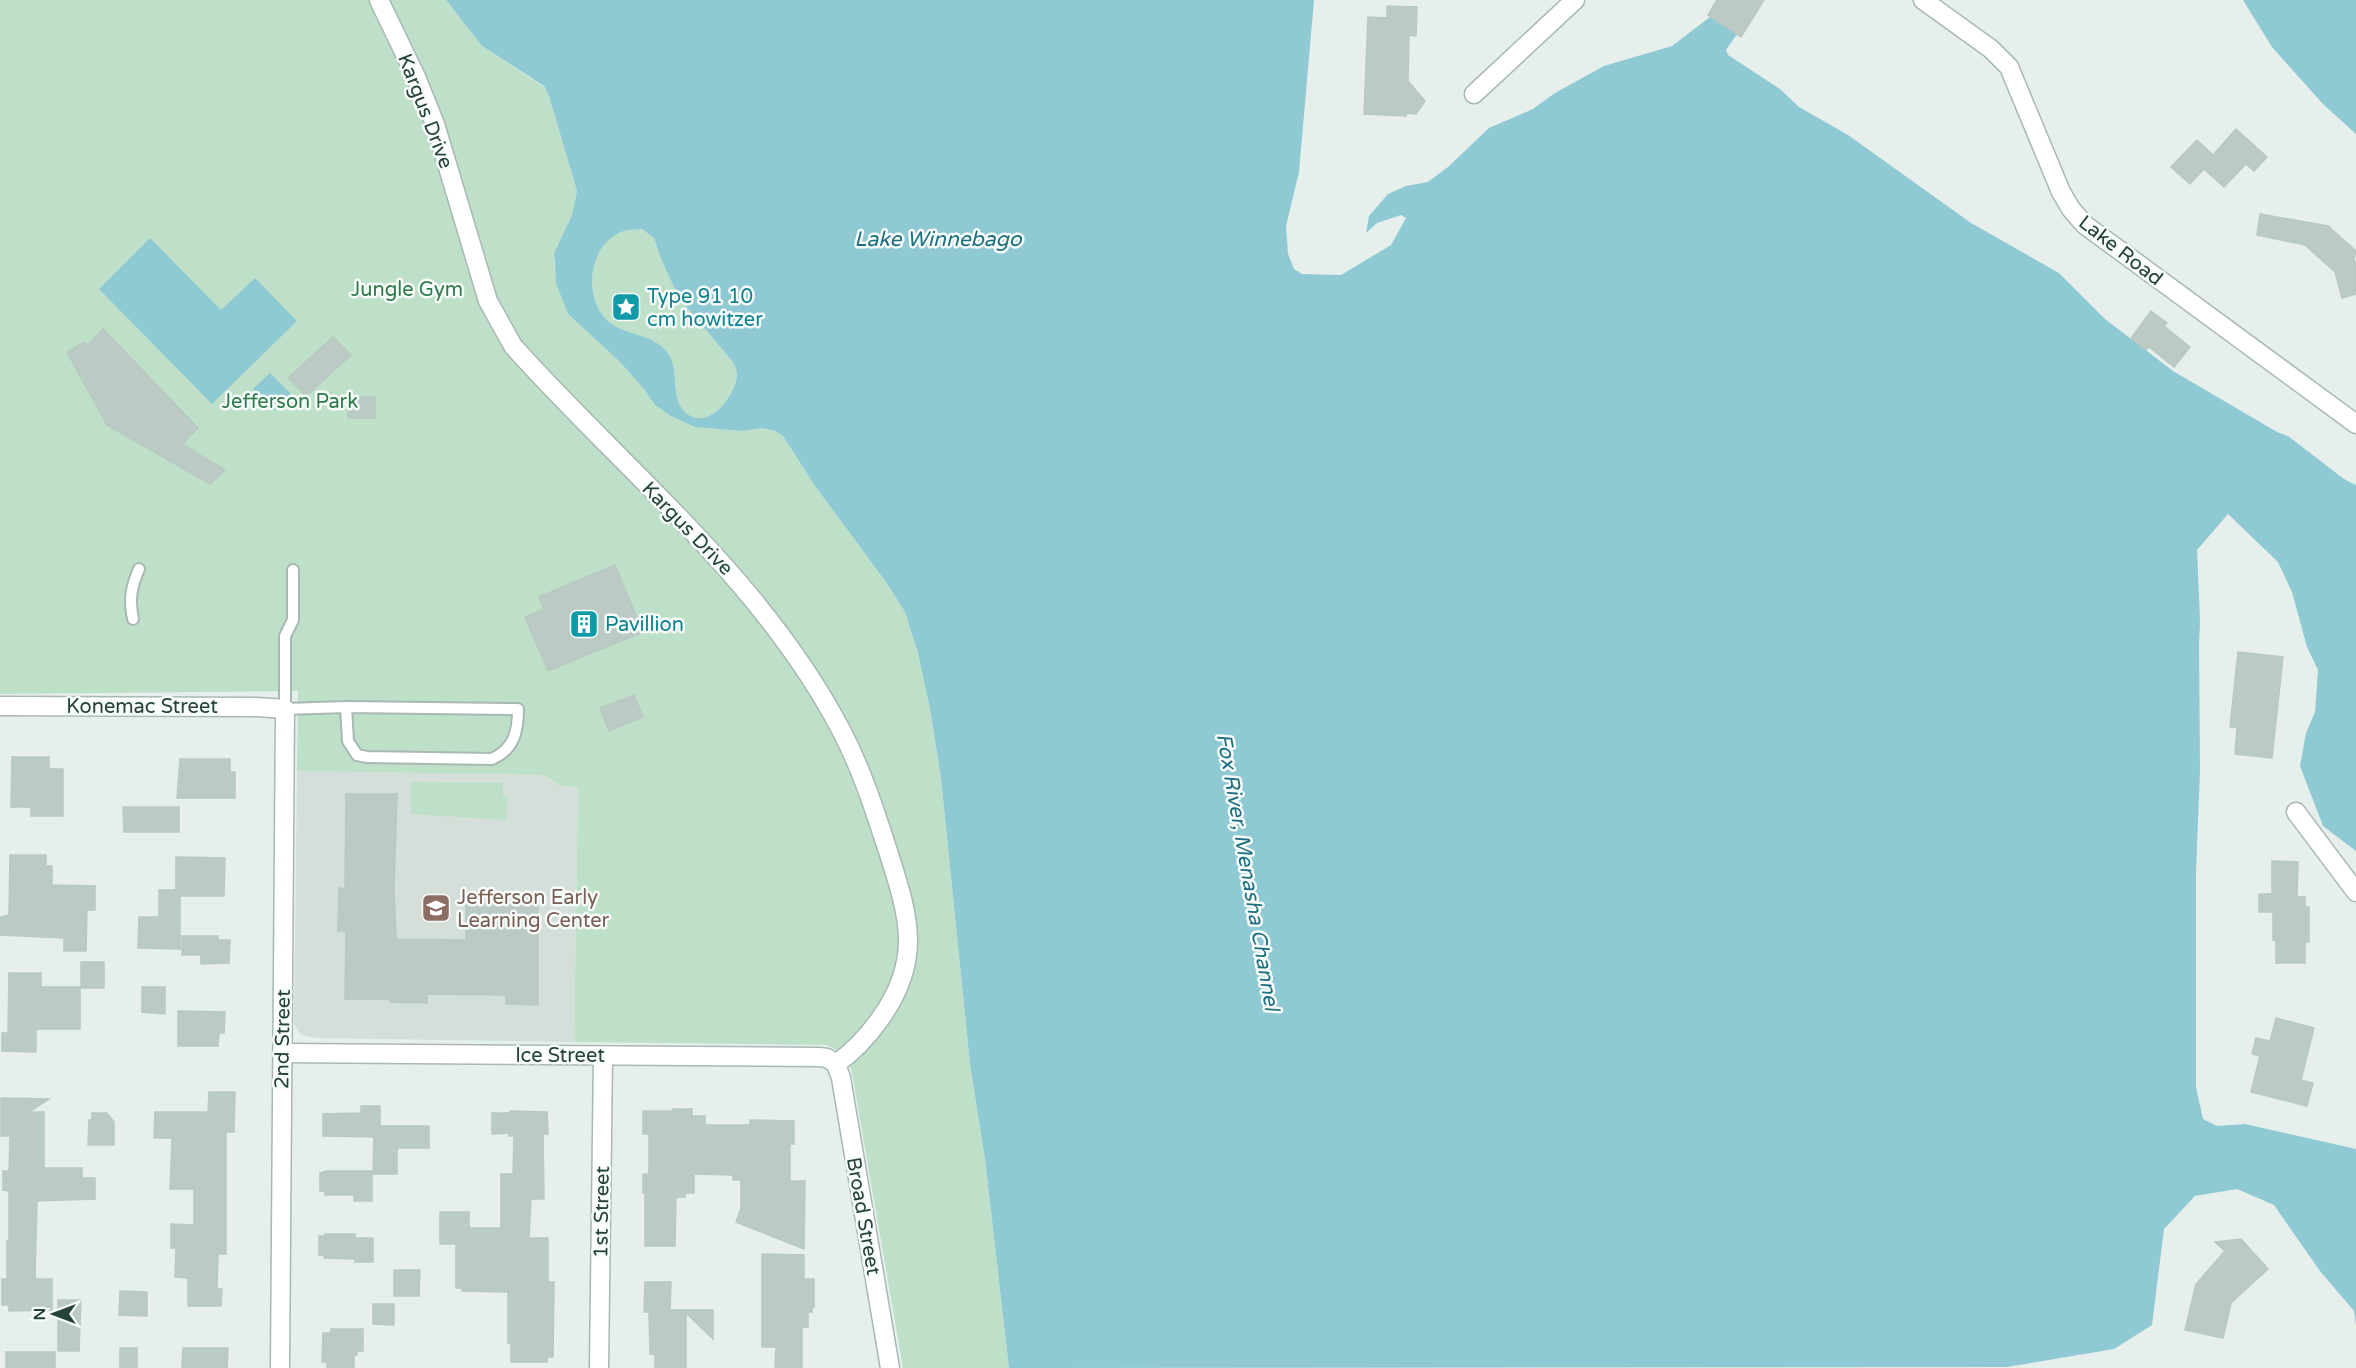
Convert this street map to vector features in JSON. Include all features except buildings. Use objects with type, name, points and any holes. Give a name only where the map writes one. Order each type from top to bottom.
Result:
[{"type":"street","name":"Kargus Drive","points":[[379,0],[416,77],[435,124],[488,301],[513,346],[741,584],[789,647],[841,729],[861,770],[898,882],[906,916],[909,952],[902,982],[894,1000],[870,1032],[836,1064]]},
{"type":"street","points":[[1474,94],[1575,0]]},
{"type":"street","name":"Lake Road","points":[[1923,0],[1991,49],[2010,67],[2061,192],[2085,225],[2356,424]]},
{"type":"street","name":"Konemac Street","points":[[0,706],[257,706],[285,709]]},
{"type":"street","name":"2nd Street","points":[[280,1368],[285,709]]},
{"type":"street","points":[[2296,812],[2356,892]]},
{"type":"street","name":"Ice Street","points":[[282,1053],[819,1057],[827,1058],[836,1064]]},
{"type":"street","name":"1st Street","points":[[599,1368],[603,1056]]},
{"type":"street","name":"Broad Street","points":[[836,1064],[841,1078],[890,1368]]},
{"type":"lane","points":[[133,619],[129,602],[132,584],[139,569]]},
{"type":"lane","points":[[293,570],[293,620],[285,636],[285,709],[346,707],[518,709],[518,722],[511,745],[503,754],[492,759],[367,758],[357,755],[348,741],[346,707]]},
{"type":"shaded area","name":"Jefferson Early Learning Center","points":[[297,771],[544,775],[560,786],[578,787],[574,1042],[316,1038],[301,1035],[294,1024]]},
{"type":"green space","name":"Jefferson Park","points":[[0,0],[446,0],[482,46],[544,87],[549,96],[577,191],[572,215],[554,253],[554,267],[568,314],[620,362],[655,405],[705,428],[742,431],[762,428],[775,431],[783,436],[815,486],[886,582],[905,612],[918,653],[941,778],[970,1064],[985,1159],[1009,1368],[903,1368],[852,1073],[849,1063],[840,1052],[826,1045],[574,1042],[578,787],[560,786],[543,775],[297,771],[298,691],[0,694]]},
{"type":"green space","points":[[642,229],[654,238],[679,298],[732,361],[736,369],[736,382],[728,399],[714,413],[706,417],[697,418],[682,409],[676,394],[674,367],[667,352],[653,340],[611,323],[597,307],[592,281],[597,256],[613,237],[626,230]]},
{"type":"green space","points":[[411,782],[503,783],[503,796],[507,797],[506,820],[411,814]]},
{"type":"water","points":[[446,0],[1314,0],[1299,172],[1286,226],[1288,254],[1294,269],[1302,274],[1341,275],[1391,245],[1406,218],[1401,215],[1377,223],[1366,233],[1369,216],[1388,194],[1406,186],[1428,182],[1448,167],[1489,128],[1533,109],[1555,93],[1604,66],[1672,46],[1710,17],[1737,34],[1726,50],[1728,55],[1780,89],[1799,107],[1848,135],[1971,223],[2059,273],[2105,319],[2173,371],[2277,432],[2288,436],[2344,479],[2356,485],[2356,851],[2323,826],[2300,766],[2306,733],[2315,712],[2318,670],[2307,647],[2292,592],[2278,562],[2228,514],[2197,550],[2200,622],[2200,770],[2196,872],[2196,1087],[2203,1119],[2217,1126],[2245,1124],[2356,1149],[2356,1325],[2354,1311],[2320,1271],[2274,1205],[2237,1189],[2195,1196],[2164,1229],[2152,1325],[2114,1349],[2007,1367],[1009,1368],[985,1159],[970,1064],[941,778],[918,653],[905,612],[886,582],[815,486],[783,436],[775,431],[762,428],[742,431],[695,427],[671,416],[655,405],[620,362],[568,314],[556,283],[554,253],[572,215],[577,191],[549,96],[544,86],[482,46]],"holes":[[[642,229],[654,238],[679,298],[732,361],[736,370],[736,382],[728,399],[714,413],[706,417],[697,418],[682,409],[676,394],[674,367],[667,352],[653,340],[611,323],[597,307],[593,295],[593,269],[597,256],[613,237],[626,230]]]},
{"type":"water","points":[[2243,0],[2356,0],[2356,134],[2323,104],[2272,47]]},
{"type":"water","points":[[150,238],[221,310],[255,278],[297,321],[212,404],[99,289]]},
{"type":"water","points":[[270,373],[291,394],[274,411],[262,399],[259,400],[255,396],[257,394],[253,389]]},
{"type":"place","name":"Type 91 10 cm howitzer","points":[[626,307]]},
{"type":"place","name":"Pavillion","points":[[584,624]]},
{"type":"place","name":"Jefferson Early Learning Center","points":[[436,908]]},
{"type":"water label","name":"Lake Winnebago","points":[[938,239]]},
{"type":"water label","name":"Fox River, Menasha Channel","points":[[1248,872]]},
{"type":"park label","name":"Jungle Gym","points":[[407,289]]}]
